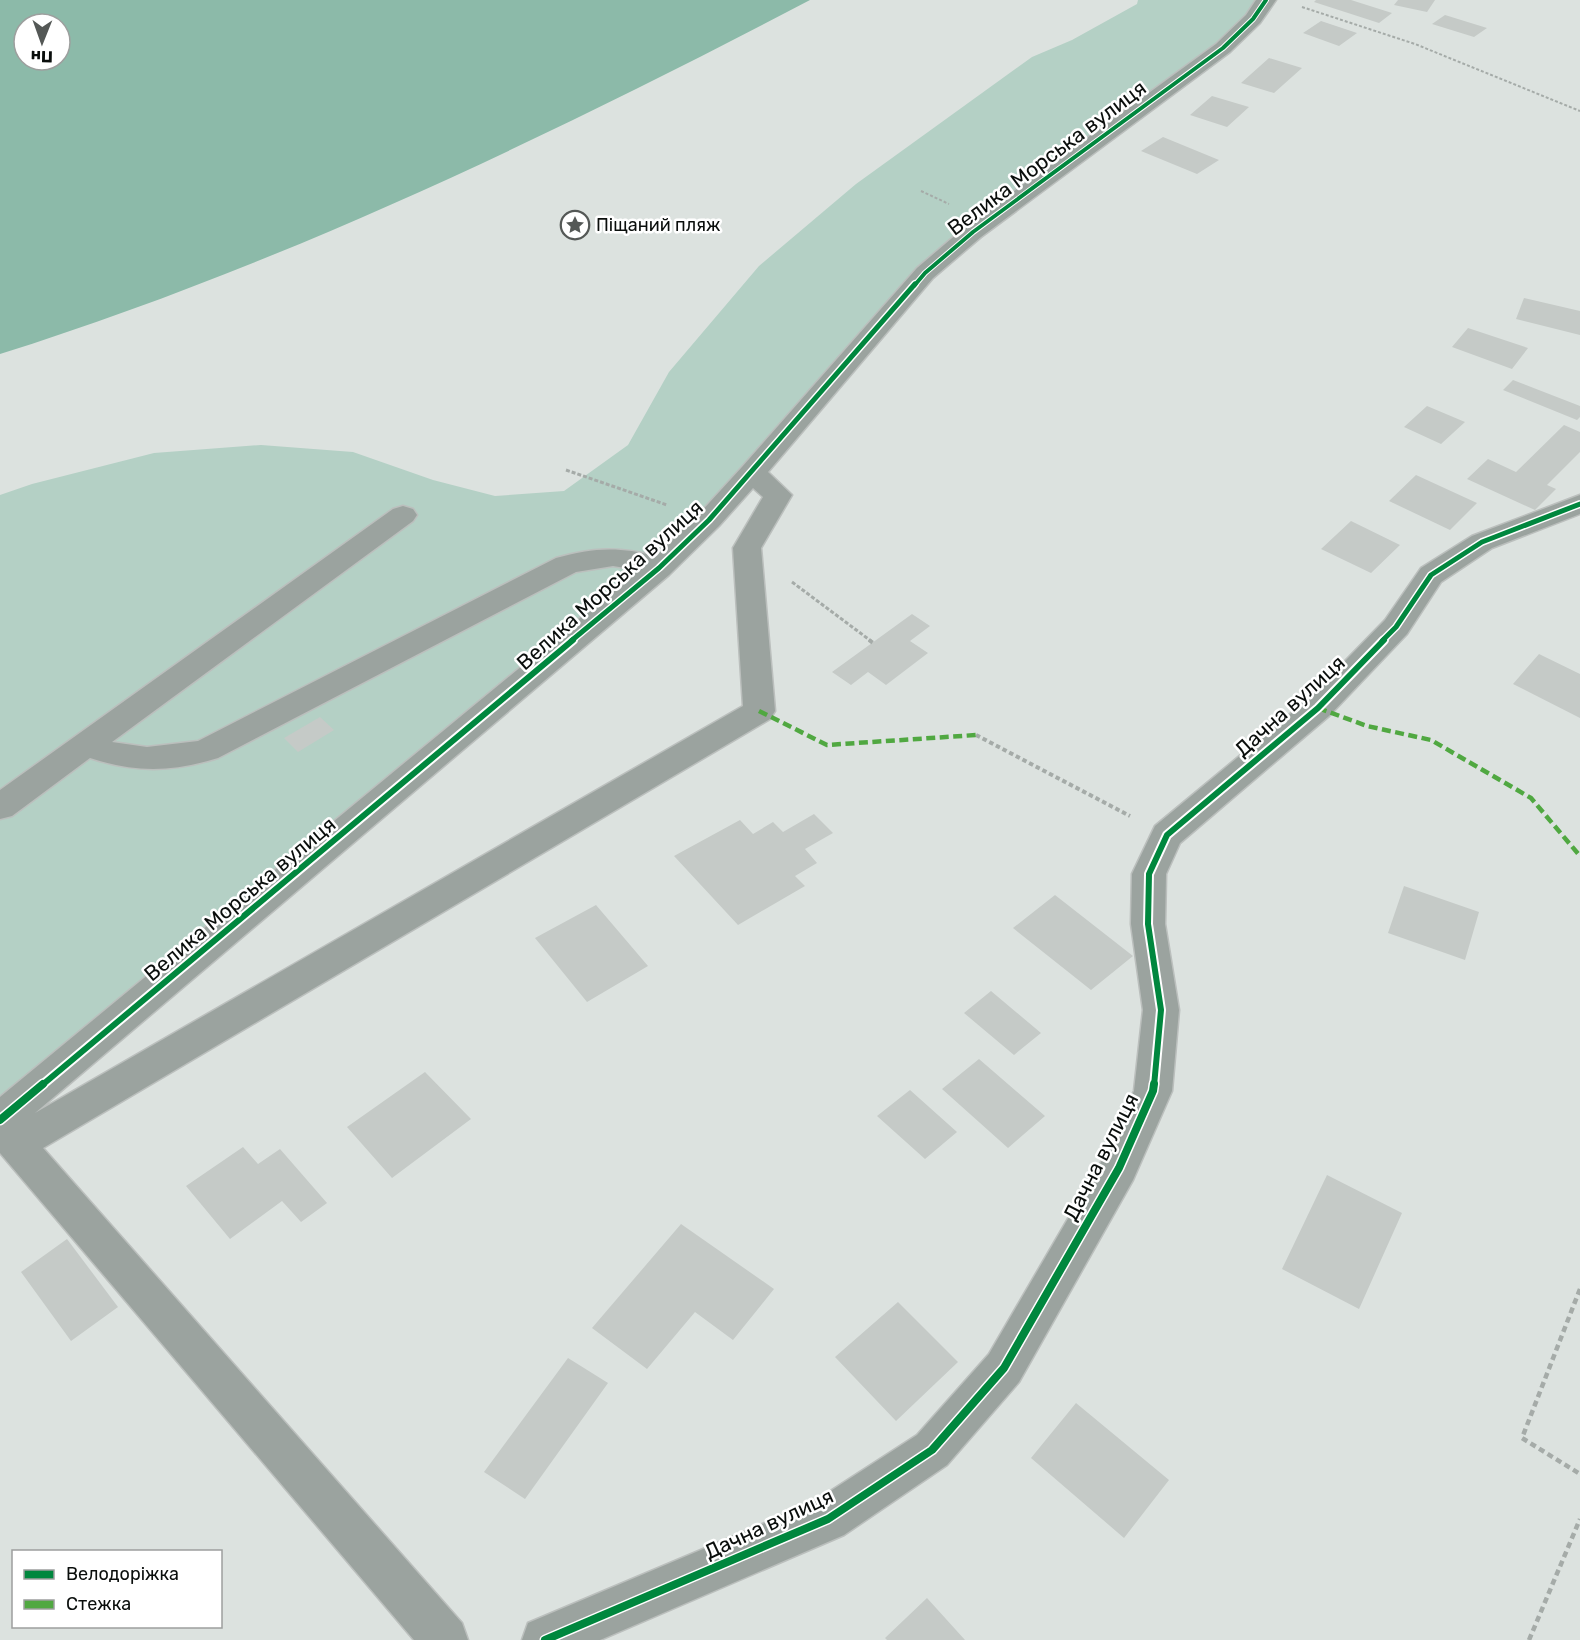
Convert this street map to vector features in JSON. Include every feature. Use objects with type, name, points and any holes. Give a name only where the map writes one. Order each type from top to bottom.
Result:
[{"type":"street","name":"Велика Морська вулиця","points":[[5,1130],[659,568],[709,520],[752,473],[925,273],[973,232],[1223,48],[1253,19],[1266,0]]},
{"type":"street","points":[[446,1640],[5,1130],[759,711],[747,548],[778,495],[752,473]]},
{"type":"street","name":"Дачна вулиця","points":[[545,1640],[828,1520],[932,1450],[1004,1368],[1119,1167],[1154,1091],[1161,1010],[1148,924],[1149,874],[1167,835],[1318,708],[1396,627],[1431,575],[1482,542],[1580,504]]},
{"type":"street","points":[[0,807],[403,515]]},
{"type":"street","points":[[87,744],[106,753],[129,759],[154,760],[181,757],[207,750],[566,565],[590,558],[615,557],[646,562],[659,568]]},
{"type":"path","points":[[1294,4],[1414,44],[1580,111]]},
{"type":"path","points":[[921,191],[936,198]]},
{"type":"path","points":[[566,470],[661,502]]},
{"type":"path","points":[[976,735],[1167,835]]},
{"type":"path","points":[[1580,1289],[1522,1438],[1580,1474]]},
{"type":"path","points":[[1529,1640],[1580,1519]]},
{"type":"shaded area","points":[[0,0],[810,0],[613,101],[412,195],[311,239],[105,319],[0,354]]},
{"type":"shaded area","points":[[1138,0],[1266,0],[1254,19],[973,232],[752,473],[0,1120],[0,495],[32,484],[154,453],[261,445],[353,452],[433,480],[495,496],[564,491],[628,445],[669,372],[759,266],[856,184],[1032,57],[1072,40],[1137,4]]},
{"type":"building","points":[[1316,0],[1351,0],[1392,13],[1379,23],[1314,2]]},
{"type":"building","points":[[1398,0],[1435,0],[1427,12],[1394,5]]},
{"type":"building","points":[[1445,15],[1487,28],[1474,37],[1432,24]]},
{"type":"building","points":[[1321,21],[1357,33],[1339,46],[1303,33]]},
{"type":"building","points":[[1269,58],[1302,68],[1274,93],[1241,83]]},
{"type":"building","points":[[1212,96],[1249,107],[1227,127],[1190,115]]},
{"type":"building","points":[[1163,137],[1219,160],[1197,174],[1141,151]]},
{"type":"building","points":[[1524,298],[1580,311],[1580,335],[1516,319]]},
{"type":"building","points":[[1468,328],[1528,348],[1512,369],[1452,347]]},
{"type":"building","points":[[1513,380],[1580,406],[1580,417],[1577,420],[1503,390]]},
{"type":"building","points":[[1427,406],[1465,422],[1441,444],[1404,427]]},
{"type":"building","points":[[1564,425],[1580,432],[1580,452],[1547,485],[1556,489],[1535,510],[1467,479],[1488,459],[1516,472]]},
{"type":"building","points":[[1416,475],[1477,503],[1450,530],[1389,501]]},
{"type":"building","points":[[1351,521],[1400,545],[1371,573],[1321,549]]},
{"type":"building","points":[[912,614],[930,626],[910,641],[928,653],[886,685],[868,672],[851,685],[832,672]]},
{"type":"building","points":[[1539,654],[1580,674],[1580,718],[1513,684]]},
{"type":"building","points":[[320,717],[334,730],[298,752],[284,738]]},
{"type":"building","points":[[814,814],[833,833],[805,849],[817,863],[795,876],[805,886],[738,925],[674,856],[740,820],[753,834],[773,822],[783,832]]},
{"type":"building","points":[[1404,886],[1479,912],[1465,960],[1388,933]]},
{"type":"building","points":[[1055,895],[1133,956],[1091,990],[1013,928]]},
{"type":"building","points":[[596,905],[648,966],[587,1002],[535,938]]},
{"type":"building","points":[[991,991],[1041,1033],[1014,1055],[964,1013]]},
{"type":"building","points":[[979,1059],[1045,1116],[1008,1148],[942,1089]]},
{"type":"building","points":[[425,1072],[471,1119],[392,1178],[347,1127]]},
{"type":"building","points":[[910,1090],[957,1132],[925,1159],[877,1116]]},
{"type":"building","points":[[243,1147],[258,1164],[280,1149],[327,1203],[301,1222],[282,1201],[230,1239],[186,1186]]},
{"type":"building","points":[[1327,1175],[1402,1213],[1359,1309],[1282,1269]]},
{"type":"building","points":[[681,1224],[774,1289],[733,1340],[695,1312],[647,1369],[592,1328]]},
{"type":"building","points":[[67,1239],[118,1307],[71,1341],[21,1272]]},
{"type":"building","points":[[898,1302],[958,1362],[896,1421],[835,1357]]},
{"type":"building","points":[[568,1358],[608,1383],[525,1499],[484,1472]]},
{"type":"building","points":[[1076,1403],[1169,1480],[1124,1538],[1031,1458]]},
{"type":"building","points":[[927,1598],[965,1640],[887,1640],[885,1638]]},
{"type":"marked path","points":[[1318,708],[1367,726],[1431,740],[1531,798],[1580,856]]},
{"type":"marked path","points":[[759,711],[827,745],[976,735]]},
{"type":"cycle path","points":[[0,1120],[659,568],[709,520],[752,473],[925,273],[973,232],[1223,48],[1253,19],[1266,0]]},
{"type":"cycle path","points":[[545,1640],[828,1519],[932,1450],[1004,1368],[1119,1168],[1153,1091],[1161,1010],[1148,924],[1149,874],[1167,835],[1318,708],[1396,627],[1431,575],[1482,542],[1580,504]]},
{"type":"place","name":"Піщаний пляж","points":[[575,225]]}]
